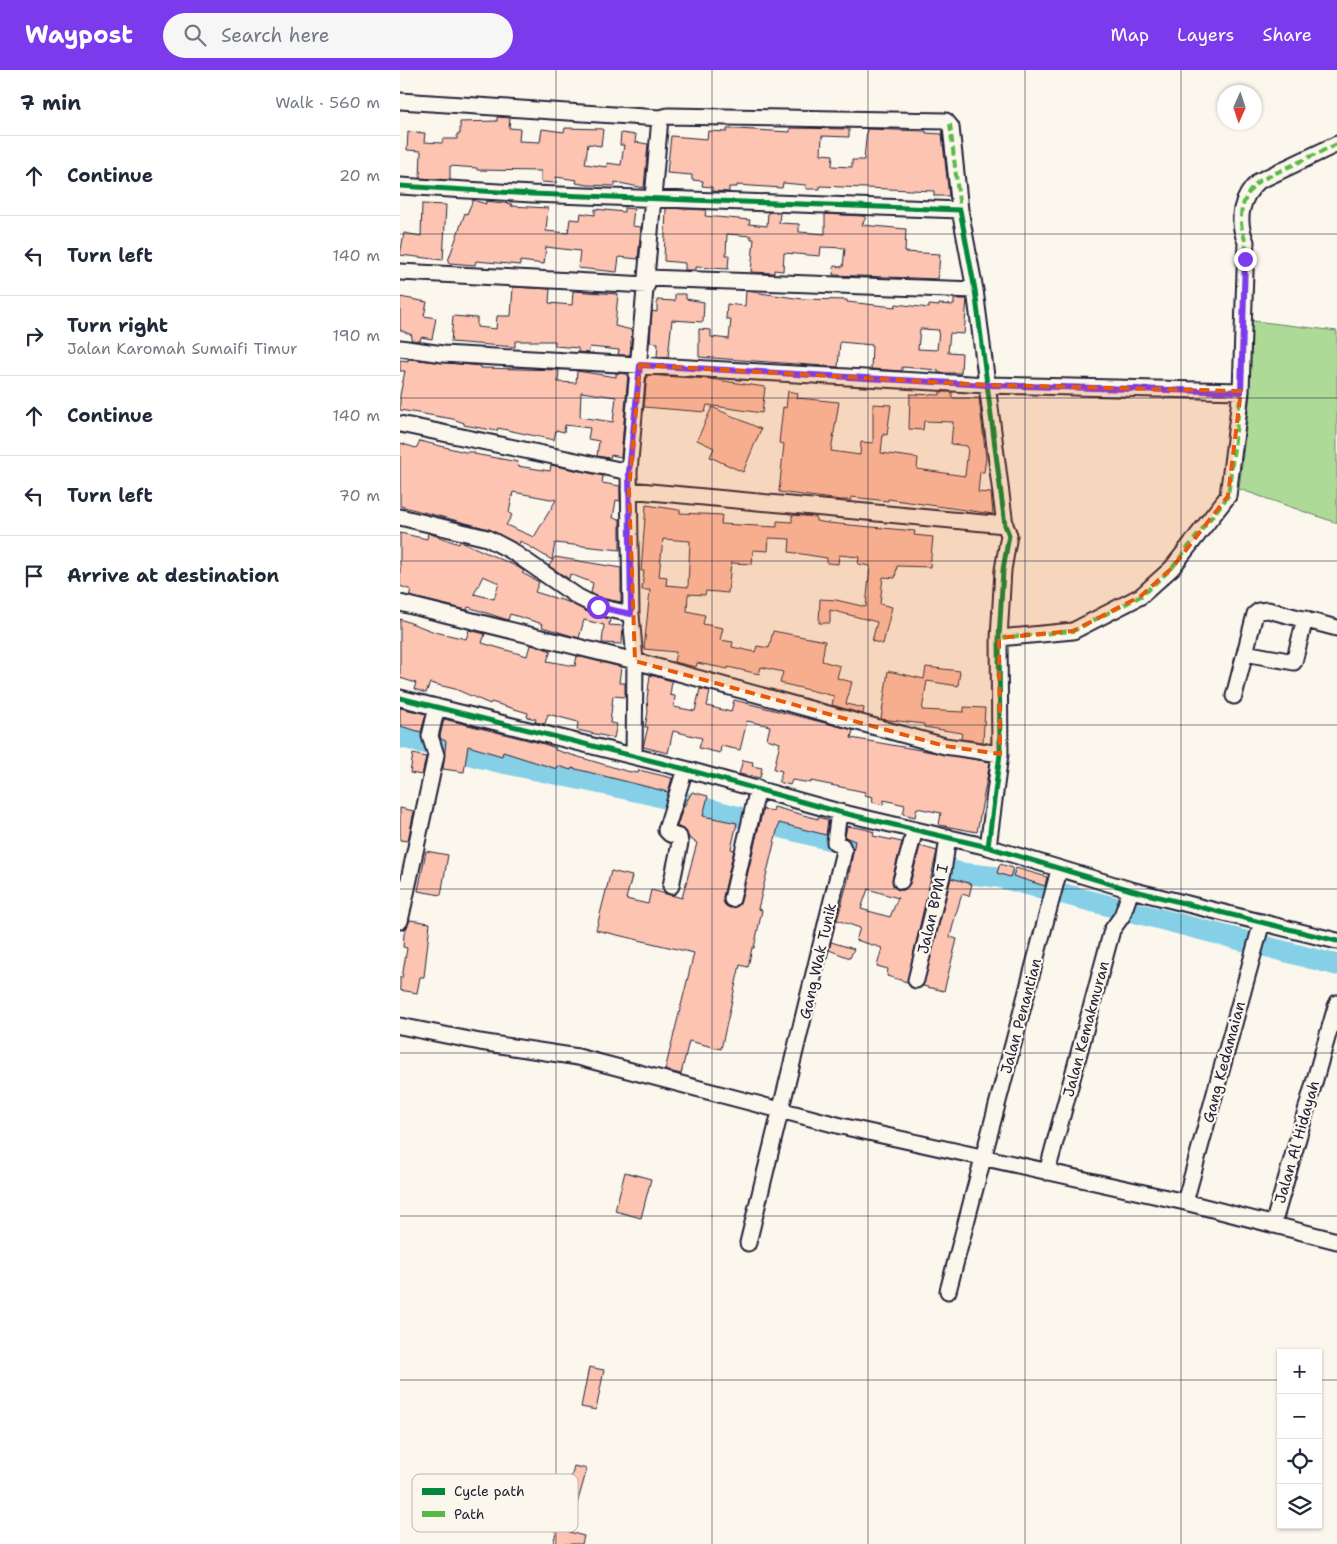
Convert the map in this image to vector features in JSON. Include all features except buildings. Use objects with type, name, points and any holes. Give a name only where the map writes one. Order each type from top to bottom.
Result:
[{"type":"street","points":[[400,101],[660,118],[668,116],[946,121],[950,124],[960,210],[975,290],[1005,525],[1009,535],[1003,570],[999,638],[1000,754],[988,847]]},
{"type":"street","points":[[634,756],[635,661],[631,614],[629,472],[655,198],[660,118]]},
{"type":"street","points":[[999,638],[1073,631],[1140,596],[1172,568],[1228,496],[1241,392],[1246,242],[1241,232],[1243,201],[1249,190],[1259,181],[1337,144]]},
{"type":"street","points":[[400,186],[532,194],[960,210]]},
{"type":"street","points":[[400,272],[647,282],[975,290]]},
{"type":"street","points":[[400,348],[443,354],[987,385],[1241,392]]},
{"type":"street","points":[[400,424],[629,472]]},
{"type":"street","points":[[629,490],[1005,525]]},
{"type":"street","points":[[400,517],[487,538],[510,550],[578,597],[598,607],[631,614]]},
{"type":"street","points":[[400,603],[635,661],[945,746],[1000,754]]},
{"type":"street","points":[[1234,696],[1255,614],[1259,611],[1268,610],[1337,628]]},
{"type":"street","points":[[1245,653],[1294,662],[1305,619]]},
{"type":"street","points":[[400,698],[685,769],[839,812],[988,847],[1059,870],[1131,890],[1337,941]]},
{"type":"street","points":[[400,921],[436,755],[432,742],[437,707]]},
{"type":"street","points":[[671,886],[680,843],[679,837],[670,834],[666,830],[685,769]]},
{"type":"street","points":[[732,900],[758,788]]},
{"type":"street","name":"Gang Wak Tunik","points":[[781,1114],[844,851],[835,839],[839,812]]},
{"type":"street","points":[[901,881],[915,830]]},
{"type":"street","name":"Jalan BPM I","points":[[916,980],[944,867],[948,837]]},
{"type":"street","name":"Jalan Penantian","points":[[948,1291],[981,1162],[1055,892],[1059,870]]},
{"type":"street","name":"Jalan Kemakmuran","points":[[1047,1172],[1112,930],[1124,911],[1131,890]]},
{"type":"street","name":"Gang Kedamaian","points":[[1186,1202],[1262,922]]},
{"type":"street","name":"Jalan Al Hidayah","points":[[1273,1224],[1337,1003]]},
{"type":"street","points":[[400,1026],[480,1042],[578,1057],[781,1114],[841,1126],[981,1162],[1047,1172],[1186,1202],[1337,1241]]},
{"type":"street","points":[[748,1242],[781,1114]]},
{"type":"highlighted area","points":[[640,365],[987,385],[1241,391],[1228,496],[1172,568],[1141,596],[1073,631],[999,638],[1000,754],[945,746],[635,661],[629,490]]},
{"type":"green space","points":[[1246,320],[1337,331],[1337,523],[1239,489],[1250,395]]},
{"type":"waterway","points":[[400,737],[498,762],[649,794],[961,873],[998,877],[1337,965]]},
{"type":"marked path","points":[[950,124],[960,210]]},
{"type":"marked path","points":[[999,638],[1073,631],[1141,596],[1172,568],[1228,496],[1241,391],[1246,242],[1241,225],[1241,217],[1244,201],[1259,181],[1337,144]]},
{"type":"marked path","points":[[987,385],[1241,391]]},
{"type":"cycle path","points":[[400,186],[532,194],[960,210],[975,290],[1005,525],[1009,535],[1003,570],[999,638],[1000,754],[988,847]]},
{"type":"cycle path","points":[[400,698],[685,769],[839,812],[988,847],[1131,890],[1337,941]]},
{"type":"route","points":[[598,607],[631,614],[629,472],[640,365],[987,385],[1241,392],[1245,259]]}]
